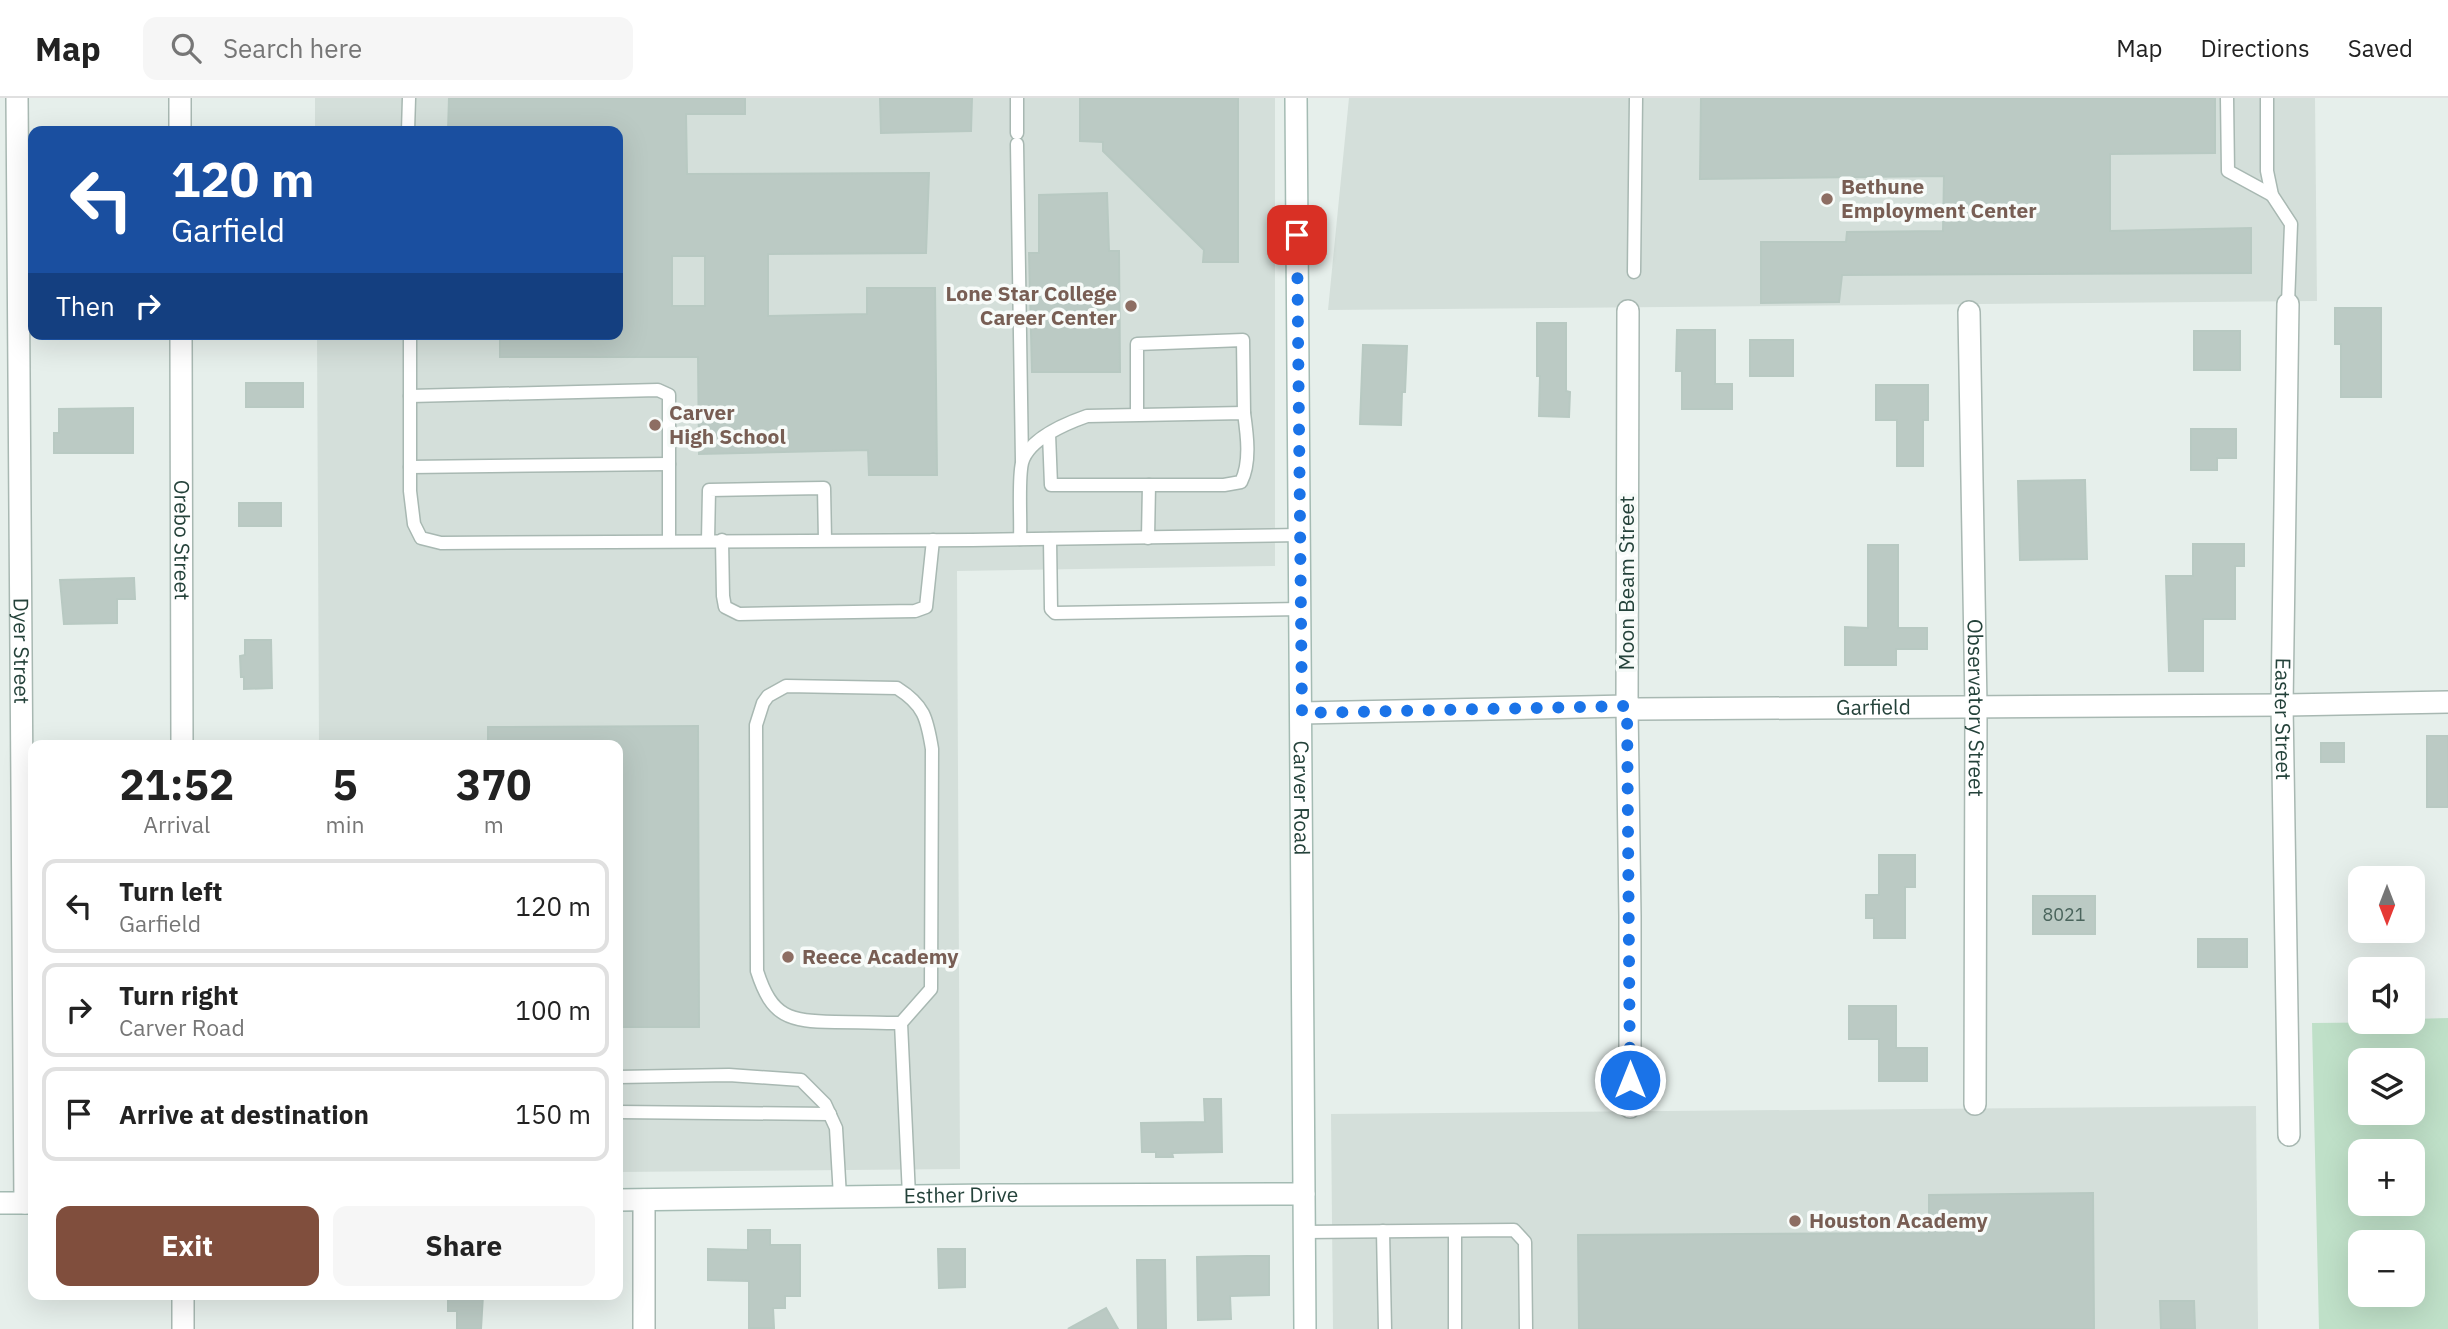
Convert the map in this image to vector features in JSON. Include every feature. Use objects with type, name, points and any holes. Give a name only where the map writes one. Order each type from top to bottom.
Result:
[{"type":"street","name":"Dyer Street","points":[[17,98],[28,1111]]},
{"type":"street","points":[[180,98],[180,126]]},
{"type":"street","name":"Carver Road","points":[[1296,98],[1305,1329]]},
{"type":"street","name":"Easter Street","points":[[2288,304],[2282,705],[2289,1135]]},
{"type":"street","name":"Moon Beam Street","points":[[1628,311],[1630,1107]]},
{"type":"street","name":"Observatory Street","points":[[1969,312],[1976,706],[1975,1104]]},
{"type":"street","name":"Orebo Street","points":[[181,340],[182,740]]},
{"type":"street","name":"Garfield","points":[[1302,713],[1627,706],[1637,709],[2448,702]]},
{"type":"street","name":"Esther Drive","points":[[623,1200],[1304,1194]]},
{"type":"street","points":[[644,1199],[644,1329]]},
{"type":"street","points":[[0,1203],[28,1203]]},
{"type":"street","points":[[183,1300],[183,1329]]},
{"type":"lane","points":[[408,126],[409,98]]},
{"type":"lane","points":[[1017,98],[1022,461],[1020,539]]},
{"type":"lane","points":[[1634,272],[1636,98]]},
{"type":"lane","points":[[2227,98],[2228,171],[2272,195]]},
{"type":"lane","points":[[2267,98],[2267,171],[2272,195],[2291,223],[2288,304]]},
{"type":"lane","points":[[410,340],[414,524],[421,538],[441,543],[1300,535]]},
{"type":"lane","points":[[1049,434],[1051,485],[1224,485],[1241,482],[1247,472],[1243,340],[1137,344],[1137,414]]},
{"type":"lane","points":[[410,396],[658,390],[669,395],[669,541]]},
{"type":"lane","points":[[1022,461],[1035,443],[1063,425],[1087,416],[1244,412]]},
{"type":"lane","points":[[411,467],[669,464]]},
{"type":"lane","points":[[1148,538],[1149,485]]},
{"type":"lane","points":[[825,540],[824,488],[709,490],[725,607],[739,614],[915,611],[926,607],[933,540]]},
{"type":"lane","points":[[1050,539],[1051,609],[1055,613],[1301,609]]},
{"type":"lane","points":[[901,1023],[799,1021],[780,1012],[764,993],[757,971],[756,725],[768,696],[786,686],[897,688],[915,702],[927,720],[932,749],[931,989],[901,1023],[909,1196]]},
{"type":"lane","points":[[623,1077],[729,1075],[801,1080],[825,1104],[836,1128],[840,1197]]},
{"type":"lane","points":[[623,1112],[830,1114]]},
{"type":"lane","points":[[1304,1232],[1514,1230],[1525,1242],[1526,1329]]},
{"type":"lane","points":[[1383,1231],[1385,1329]]},
{"type":"lane","points":[[1455,1231],[1455,1329]]},
{"type":"shaded area","points":[[315,98],[1275,98],[1275,566],[957,571],[960,1169],[623,1172],[623,740],[319,740],[317,340],[623,340],[623,126],[315,126]]},
{"type":"shaded area","name":"Bethune Employment Center","points":[[1349,98],[2315,98],[2317,301],[1328,310]]},
{"type":"shaded area","name":"Houston Academy","points":[[2256,1106],[2258,1329],[1333,1329],[1331,1114]]},
{"type":"green space","points":[[2448,1018],[2448,1329],[2319,1329],[2312,1023],[2348,1023],[2348,1034],[2425,1034],[2425,1019]]},
{"type":"building","points":[[449,98],[745,98],[745,114],[686,114],[687,174],[929,173],[926,253],[768,254],[768,316],[867,314],[867,288],[935,288],[937,475],[869,475],[868,450],[699,454],[698,357],[500,357],[500,340],[623,340],[623,126],[448,126]],"holes":[[[672,256],[705,256],[705,306],[672,306]]]},
{"type":"building","points":[[880,98],[972,98],[971,131],[881,133]]},
{"type":"building","points":[[1080,98],[1238,98],[1238,262],[1203,262],[1204,250],[1103,151],[1103,142],[1080,141]]},
{"type":"building","points":[[1701,98],[2215,98],[2215,153],[2110,154],[2110,231],[2251,228],[2251,273],[1842,275],[1839,302],[1761,303],[1761,242],[1846,242],[1847,232],[1943,231],[1944,176],[1700,179]]},
{"type":"building","points":[[1107,193],[1109,251],[1119,251],[1120,372],[1032,372],[1029,253],[1039,253],[1039,195]]},
{"type":"building","points":[[2335,308],[2381,308],[2381,397],[2341,397],[2341,344],[2335,344]]},
{"type":"building","points":[[1537,323],[1566,323],[1566,391],[1570,392],[1569,417],[1539,416]]},
{"type":"building","points":[[1677,330],[1715,330],[1715,384],[1732,384],[1732,409],[1682,409],[1682,371],[1676,371]]},
{"type":"building","points":[[2194,331],[2240,331],[2240,370],[2194,370]]},
{"type":"building","points":[[1750,340],[1793,340],[1793,376],[1750,376]]},
{"type":"building","points":[[1363,345],[1407,346],[1401,425],[1360,424]]},
{"type":"building","points":[[246,383],[303,383],[303,407],[246,407]]},
{"type":"building","points":[[1876,385],[1928,385],[1928,420],[1923,420],[1923,466],[1897,466],[1897,420],[1876,420]]},
{"type":"building","points":[[133,408],[133,453],[54,453],[54,433],[59,433],[59,409]]},
{"type":"building","points":[[2191,429],[2236,429],[2236,458],[2217,458],[2217,470],[2191,470]]},
{"type":"building","points":[[2085,480],[2087,559],[2020,560],[2018,481]]},
{"type":"building","points":[[239,503],[281,503],[281,526],[239,526]]},
{"type":"building","points":[[2193,544],[2244,544],[2244,566],[2235,566],[2235,619],[2203,619],[2203,671],[2169,671],[2166,576],[2193,576]]},
{"type":"building","points":[[1868,545],[1898,545],[1898,628],[1927,628],[1927,649],[1896,649],[1896,665],[1845,665],[1845,627],[1868,628]]},
{"type":"building","points":[[134,578],[135,599],[117,599],[117,623],[64,624],[60,580]]},
{"type":"building","points":[[245,640],[271,640],[272,688],[244,689],[240,656],[245,655]]},
{"type":"building","points":[[698,726],[699,1027],[623,1027],[623,740],[488,740],[488,727]]},
{"type":"building","points":[[2427,736],[2448,736],[2448,807],[2427,807]]},
{"type":"building","points":[[2321,743],[2344,743],[2344,762],[2321,762]]},
{"type":"building","points":[[1879,855],[1915,855],[1915,887],[1905,887],[1905,938],[1874,938],[1874,918],[1866,918],[1866,895],[1879,895]]},
{"type":"building","points":[[2033,896],[2095,896],[2095,934],[2033,934]]},
{"type":"building","points":[[2198,939],[2247,939],[2247,967],[2198,967]]},
{"type":"building","points":[[1849,1006],[1896,1006],[1896,1048],[1927,1048],[1927,1081],[1879,1081],[1879,1039],[1849,1039]]},
{"type":"building","points":[[1204,1099],[1221,1099],[1222,1152],[1172,1153],[1173,1157],[1156,1157],[1156,1152],[1142,1152],[1141,1123],[1205,1122]]},
{"type":"building","points":[[2093,1193],[2094,1329],[1579,1329],[1578,1235],[1929,1233],[1929,1195]]},
{"type":"building","points":[[748,1230],[770,1230],[770,1245],[800,1245],[800,1296],[785,1296],[785,1308],[773,1308],[774,1328],[749,1328],[749,1281],[708,1280],[708,1249],[748,1250]]},
{"type":"building","points":[[938,1249],[965,1249],[965,1287],[939,1288]]},
{"type":"building","points":[[1269,1256],[1269,1295],[1230,1296],[1231,1319],[1198,1320],[1197,1257]]},
{"type":"building","points":[[1137,1260],[1165,1260],[1166,1329],[1138,1329]]},
{"type":"building","points":[[448,1300],[483,1300],[481,1329],[457,1329],[457,1311],[448,1311]]},
{"type":"building","points":[[2160,1301],[2194,1301],[2195,1329],[2161,1329]]},
{"type":"building","points":[[1106,1308],[1118,1329],[1068,1329]]},
{"type":"place","name":"Bethune Employment Center","points":[[1827,199]]},
{"type":"place","name":"Lone Star College Career Center","points":[[1131,306]]},
{"type":"place","name":"Carver High School","points":[[655,425]]},
{"type":"place","name":"Reece Academy","points":[[788,957]]},
{"type":"place","name":"Houston Academy","points":[[1795,1221]]},
{"type":"route","points":[[1297,235],[1302,713],[1627,706],[1630,1080]]}]
